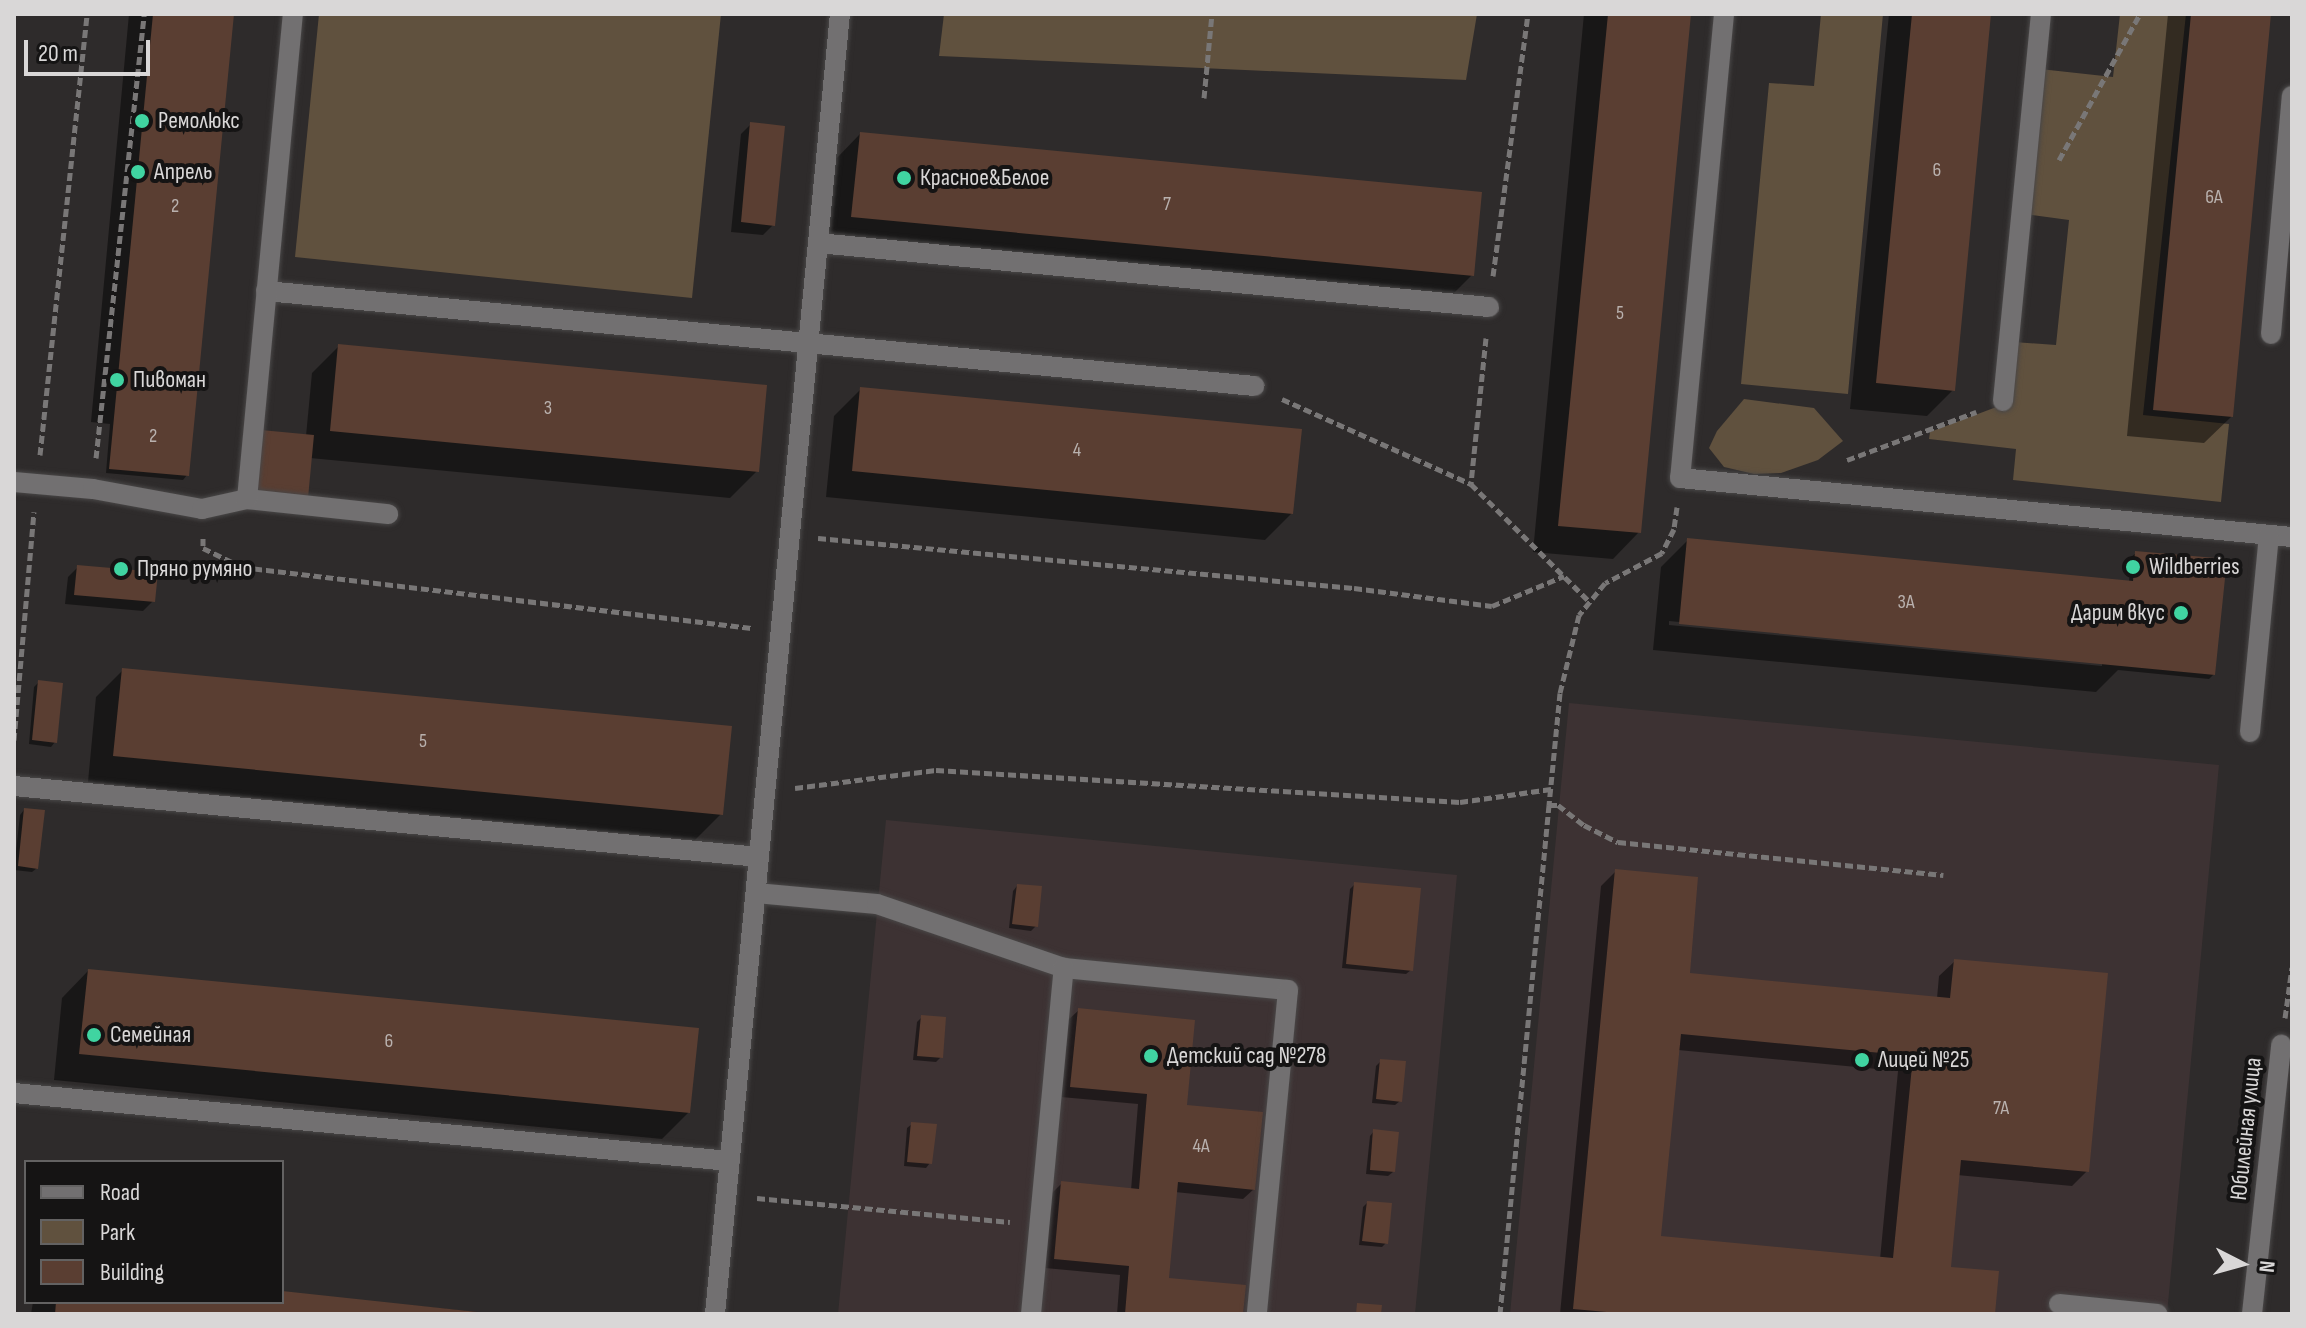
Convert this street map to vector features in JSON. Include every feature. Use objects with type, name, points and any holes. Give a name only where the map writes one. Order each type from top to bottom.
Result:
[{"type":"street","points":[[247,499],[293,14]]},
{"type":"street","points":[[715,1314],[840,14]]},
{"type":"street","points":[[1724,14],[1680,478],[2292,537]]},
{"type":"street","points":[[2003,401],[2041,14]]},
{"type":"street","points":[[2271,334],[2292,96]]},
{"type":"street","points":[[818,243],[1489,307]]},
{"type":"street","points":[[266,291],[1254,386]]},
{"type":"street","points":[[14,482],[93,489],[202,509],[247,499],[388,514]]},
{"type":"street","points":[[2250,732],[2269,535]]},
{"type":"street","points":[[14,786],[759,857]]},
{"type":"street","points":[[756,893],[877,904],[1064,968],[1288,990],[1257,1314]]},
{"type":"street","points":[[1031,1314],[1064,968]]},
{"type":"street","name":"Юбилейная улица","points":[[2252,1314],[2281,1045]]},
{"type":"street","points":[[14,1093],[730,1161]]},
{"type":"street","points":[[2059,1304],[2157,1314]]},
{"type":"path","points":[[14,740],[37,483],[87,14]]},
{"type":"path","points":[[93,489],[144,14]]},
{"type":"path","points":[[1204,98],[1212,14]]},
{"type":"path","points":[[2057,164],[2140,14]]},
{"type":"path","points":[[1254,386],[1471,484]]},
{"type":"path","points":[[1832,466],[2003,401]]},
{"type":"path","points":[[1500,1314],[1560,693],[1579,615],[1605,583],[1662,553],[1674,529],[1680,478]]},
{"type":"path","points":[[202,509],[203,548],[242,567],[781,632]]},
{"type":"path","points":[[790,536],[1354,588],[1492,606],[1564,576]]},
{"type":"path","points":[[766,792],[936,770],[1460,802],[1551,789]]},
{"type":"path","points":[[1549,805],[1558,805],[1584,825],[1618,842],[1943,875]]},
{"type":"path","points":[[2281,1045],[2292,967]]},
{"type":"path","points":[[727,1196],[1039,1225]]},
{"type":"shaded area","name":"Лицей №25","points":[[1569,703],[2219,765],[2167,1314],[1510,1314]]},
{"type":"shaded area","name":"Детский сад №278","points":[[886,820],[1457,875],[1415,1314],[838,1314]]},
{"type":"green space","points":[[319,14],[721,14],[692,298],[295,257]]},
{"type":"green space","points":[[944,14],[1477,14],[1466,80],[939,56]]},
{"type":"green space","points":[[1821,14],[1883,14],[1848,394],[1741,384],[1769,83],[1814,86]]},
{"type":"green space","points":[[2120,14],[2186,14],[2143,415],[2229,424],[2221,502],[2013,480],[2016,449],[1929,439],[1930,432],[2007,403],[2014,342],[2056,345],[2069,220],[2024,214],[2040,69],[2113,77]]},
{"type":"green space","points":[[1744,399],[1814,408],[1843,441],[1818,460],[1781,473],[1754,474],[1724,467],[1709,448],[1717,431]]},
{"type":"building","points":[[153,14],[234,14],[189,476],[109,469]]},
{"type":"building","points":[[1608,14],[1691,14],[1641,533],[1558,526]]},
{"type":"building","points":[[1912,14],[1991,14],[1955,391],[1876,383]]},
{"type":"building","points":[[2191,14],[2271,14],[2233,417],[2153,410]]},
{"type":"building","points":[[750,122],[785,126],[775,226],[741,222]]},
{"type":"building","points":[[860,132],[1482,192],[1474,276],[851,217]]},
{"type":"building","points":[[338,344],[767,385],[759,472],[330,431]]},
{"type":"building","points":[[860,387],[1302,429],[1293,514],[852,471]]},
{"type":"building","points":[[261,430],[314,435],[308,498],[254,493]]},
{"type":"building","points":[[1687,538],[2133,581],[2135,551],[2227,559],[2215,675],[1679,624]]},
{"type":"building","points":[[77,565],[158,572],[155,602],[74,595]]},
{"type":"building","points":[[122,668],[732,726],[723,815],[113,756]]},
{"type":"building","points":[[38,680],[63,683],[57,743],[32,740]]},
{"type":"building","points":[[24,808],[45,810],[38,869],[18,866]]},
{"type":"building","points":[[1615,869],[1698,877],[1690,973],[1950,998],[1954,959],[2108,973],[2089,1172],[1961,1160],[1951,1267],[1999,1271],[1995,1314],[1629,1314],[1573,1309]],"holes":[[[1681,1034],[1913,1056],[1893,1258],[1661,1236]]]},
{"type":"building","points":[[1354,882],[1421,888],[1413,971],[1346,964]]},
{"type":"building","points":[[1017,884],[1042,886],[1038,927],[1012,924]]},
{"type":"building","points":[[88,969],[699,1028],[690,1113],[79,1054]]},
{"type":"building","points":[[1078,1008],[1195,1020],[1187,1105],[1263,1112],[1255,1190],[1178,1182],[1169,1278],[1246,1285],[1243,1314],[1125,1314],[1129,1266],[1054,1259],[1061,1181],[1139,1189],[1147,1094],[1070,1087]]},
{"type":"building","points":[[921,1015],[946,1017],[943,1058],[917,1056]]},
{"type":"building","points":[[1380,1059],[1406,1061],[1402,1102],[1376,1099]]},
{"type":"building","points":[[911,1122],[937,1124],[932,1164],[907,1162]]},
{"type":"building","points":[[1373,1129],[1399,1132],[1395,1172],[1370,1170]]},
{"type":"building","points":[[1367,1201],[1392,1203],[1388,1244],[1362,1241]]},
{"type":"building","points":[[284,1291],[496,1314],[55,1314],[56,1304],[284,1304]]},
{"type":"building","points":[[1357,1303],[1382,1305],[1381,1314],[1356,1314]]},
{"type":"place","name":"Ремолюкс","points":[[142,121]]},
{"type":"place","name":"Апрель","points":[[138,172]]},
{"type":"place","name":"Красное&Белое","points":[[904,178]]},
{"type":"place","name":"Пивоман","points":[[117,380]]},
{"type":"place","name":"Wildberries","points":[[2133,567]]},
{"type":"place","name":"Пряно румяно","points":[[121,569]]},
{"type":"place","name":"Дарим вкус","points":[[2181,613]]},
{"type":"place","name":"Семейная","points":[[94,1035]]},
{"type":"place","name":"Детский сад №278","points":[[1151,1056]]},
{"type":"place","name":"Лицей №25","points":[[1862,1060]]}]
